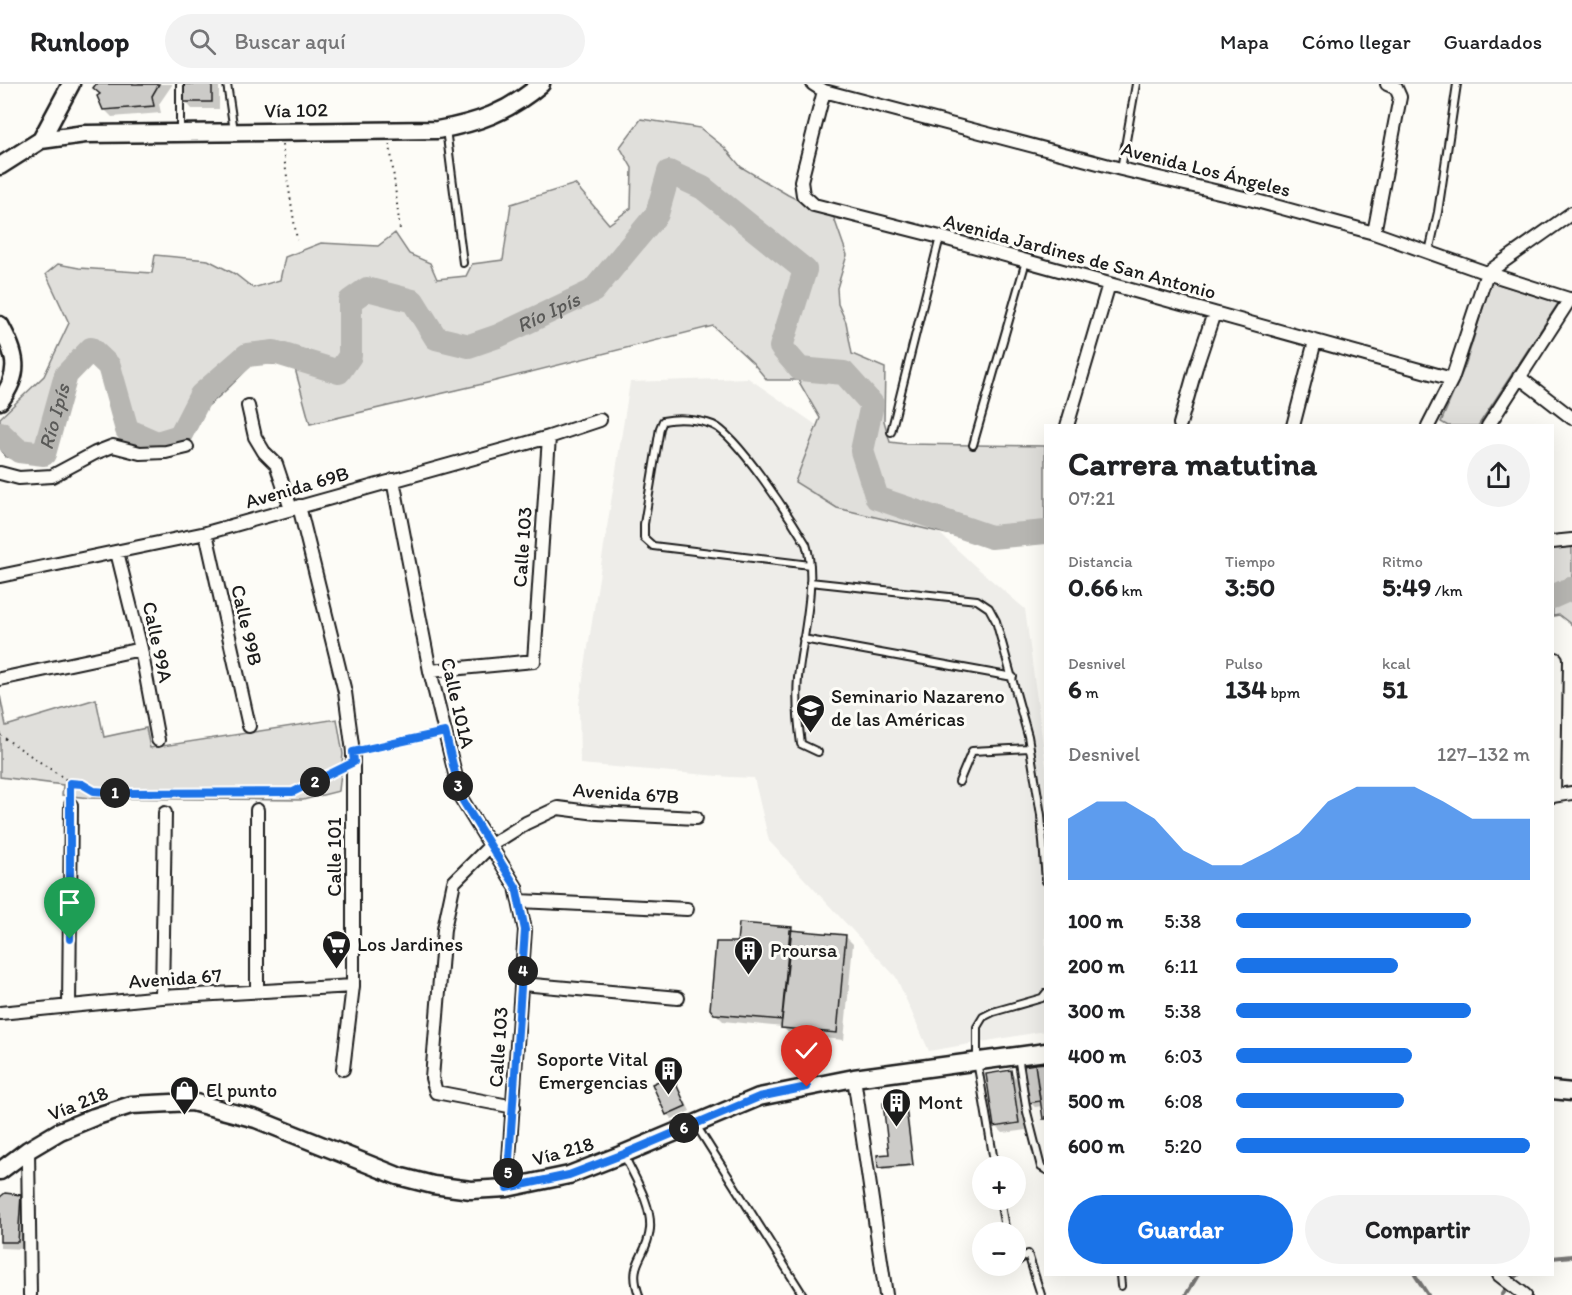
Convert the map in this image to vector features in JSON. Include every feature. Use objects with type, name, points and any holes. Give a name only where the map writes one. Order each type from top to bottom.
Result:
[{"type":"main road","points":[[0,166],[41,140],[71,84]]},
{"type":"main road","name":"Vía 102","points":[[41,140],[85,134],[446,128],[495,115],[522,100],[541,84]]},
{"type":"main road","points":[[59,105],[64,122],[69,127],[85,134]]},
{"type":"main road","points":[[0,325],[10,344],[16,368],[8,391],[0,401]]},
{"type":"main road","name":"Vía 218","points":[[0,1171],[28,1150],[60,1131],[94,1117],[131,1105],[192,1102],[256,1119],[398,1176],[433,1185],[471,1190],[507,1188],[569,1175],[759,1097],[854,1078],[1044,1052]]},
{"type":"main road","points":[[1554,1090],[1572,1092]]},
{"type":"street","points":[[1374,233],[1400,98],[1396,88],[1387,84]]},
{"type":"street","name":"Avenida Los Ángeles","points":[[818,88],[1121,169],[1253,200],[1374,233],[1487,273],[1571,299]]},
{"type":"street","name":"Avenida Jardines de San Antonio","points":[[818,88],[801,181],[802,195],[814,205],[940,237],[1452,379]]},
{"type":"street","points":[[1429,424],[1452,379],[1487,273],[1572,213]]},
{"type":"street","points":[[1068,424],[1109,284]]},
{"type":"street","points":[[1489,424],[1571,299]]},
{"type":"street","points":[[1180,424],[1214,313]]},
{"type":"street","points":[[1294,424],[1315,341]]},
{"type":"street","points":[[1519,377],[1572,418]]},
{"type":"street","name":"Calle 101","points":[[248,406],[255,437],[264,452],[276,464],[295,508],[345,692],[353,757],[353,986],[343,1069]]},
{"type":"street","name":"Avenida 69B","points":[[0,576],[206,532],[549,437],[600,420]]},
{"type":"street","name":"Calle 103","points":[[430,671],[534,661],[549,437]]},
{"type":"street","points":[[0,473],[19,478],[52,476],[113,446],[140,453],[166,452],[187,447]]},
{"type":"street","name":"Calle 101A","points":[[393,480],[430,671],[461,798],[491,845]]},
{"type":"street","name":"Calle 99B","points":[[206,532],[249,726]]},
{"type":"street","points":[[1554,542],[1572,540]]},
{"type":"street","name":"Calle 99A","points":[[117,552],[141,649],[158,740]]},
{"type":"street","points":[[0,679],[141,649]]},
{"type":"street","points":[[1554,750],[1556,659]]},
{"type":"street","points":[[1554,796],[1572,793]]},
{"type":"street","points":[[69,1006],[71,805]]},
{"type":"street","name":"Avenida 67B","points":[[491,845],[526,823],[558,808],[597,813],[696,818]]},
{"type":"street","points":[[256,810],[258,992]]},
{"type":"street","points":[[162,997],[165,813]]},
{"type":"street","points":[[491,845],[454,882],[444,929],[432,1078],[436,1092],[514,1107]]},
{"type":"street","name":"Calle 103","points":[[491,845],[516,887],[525,930],[507,1188]]},
{"type":"street","points":[[519,901],[687,909]]},
{"type":"street","points":[[522,984],[678,998]]},
{"type":"street","name":"Avenida 67","points":[[0,1013],[162,997],[353,986]]},
{"type":"street","points":[[854,1078],[886,1295]]},
{"type":"street","points":[[28,1150],[30,1295]]},
{"type":"street","points":[[1500,1276],[1525,1295]]},
{"type":"lane","points":[[180,84],[180,133]]},
{"type":"lane","points":[[227,84],[234,132]]},
{"type":"lane","points":[[1121,169],[1136,84]]},
{"type":"lane","points":[[1429,253],[1438,212],[1457,84]]},
{"type":"lane","points":[[446,128],[463,263]]},
{"type":"lane","points":[[891,432],[940,237]]},
{"type":"lane","points":[[973,446],[1026,261]]},
{"type":"lane","points":[[810,565],[653,546],[644,538],[644,524],[663,421],[694,420],[714,426],[724,433],[748,459],[806,544],[810,555],[810,565],[810,582],[798,680],[798,722],[801,744],[818,752]]},
{"type":"lane","points":[[810,582],[978,600],[989,608],[996,621],[1013,677],[1030,748],[1041,815],[1044,855]]},
{"type":"lane","points":[[803,639],[1013,677]]},
{"type":"lane","points":[[959,782],[972,751],[1030,748]]},
{"type":"lane","points":[[993,1156],[977,1061],[977,1027],[983,1017],[993,1012],[1044,996]]},
{"type":"lane","points":[[1018,1055],[1027,1112],[1041,1167],[1044,1169]]},
{"type":"lane","points":[[695,1124],[803,1295]]},
{"type":"lane","points":[[624,1154],[650,1213],[647,1243],[634,1274],[639,1295]]},
{"type":"lane","points":[[1026,1255],[1028,1254],[1041,1295]]},
{"type":"lane","points":[[1120,1276],[1121,1286]]},
{"type":"path","points":[[389,130],[400,230]]},
{"type":"path","points":[[280,132],[297,240]]},
{"type":"path","points":[[0,735],[70,783],[82,784],[94,791],[121,793],[293,792],[353,757],[445,732]]},
{"type":"path","points":[[70,783],[71,805]]},
{"type":"shaded area","points":[[641,119],[700,128],[725,148],[741,167],[788,195],[834,218],[847,255],[837,288],[838,304],[846,322],[852,354],[885,368],[884,421],[890,442],[1044,446],[1044,539],[981,542],[837,508],[795,482],[820,418],[798,380],[767,380],[753,363],[713,326],[487,383],[310,424],[294,365],[253,363],[210,404],[186,422],[159,436],[132,427],[118,366],[92,345],[67,364],[45,433],[30,459],[6,457],[0,448],[0,418],[44,376],[69,323],[46,274],[58,264],[79,268],[152,273],[155,255],[208,260],[235,274],[253,288],[280,280],[285,257],[321,243],[378,246],[395,233],[409,254],[430,263],[437,279],[466,276],[472,264],[503,260],[511,204],[575,184],[609,224],[631,208],[632,168],[620,147]]},
{"type":"shaded area","points":[[1491,282],[1559,302],[1479,424],[1444,424],[1441,422],[1465,366]]},
{"type":"shaded area","name":"Seminario Nazareno de las Américas","points":[[748,378],[841,442],[1025,609],[1044,753],[1044,1031],[929,1051],[896,977],[769,841],[754,778],[580,764],[579,704],[630,382]]},
{"type":"shaded area","points":[[1572,544],[1572,625],[1559,615],[1554,616],[1554,545]]},
{"type":"shaded area","points":[[0,695],[6,726],[96,699],[104,737],[146,728],[150,748],[337,719],[343,754],[339,791],[303,800],[90,798],[62,795],[63,785],[0,777]]},
{"type":"building","points":[[96,84],[159,84],[152,96],[154,106],[103,110],[97,96],[100,94],[93,88]]},
{"type":"building","points":[[183,84],[212,84],[212,102],[183,102]]},
{"type":"building","name":"Proursa","points":[[739,923],[792,927],[782,1020],[714,1014],[710,1009],[716,942],[737,942]]},
{"type":"building","points":[[790,930],[846,935],[837,1033],[781,1028]]},
{"type":"building","points":[[1044,1063],[1044,1119],[1043,1119],[1035,1064]]},
{"type":"building","points":[[1035,1064],[1040,1101],[1029,1103],[1023,1066]]},
{"type":"building","points":[[1011,1070],[1019,1123],[994,1127],[986,1074]]},
{"type":"building","name":"Soporte Vital Emergencias","points":[[672,1075],[686,1106],[666,1115],[652,1084]]},
{"type":"building","name":"Mont","points":[[905,1100],[913,1165],[878,1168],[877,1155],[889,1154],[883,1103]]},
{"type":"building","points":[[5,1193],[21,1195],[18,1242],[0,1242],[0,1197]]},
{"type":"waterway","name":"Río Ipís","points":[[0,433],[19,451],[44,454],[66,375],[91,349],[109,366],[127,430],[157,443],[180,436],[201,395],[247,355],[274,352],[339,372],[350,356],[350,301],[367,289],[413,301],[436,338],[469,346],[498,336],[593,291],[657,214],[669,172],[703,188],[805,270],[781,347],[800,369],[844,373],[872,404],[862,451],[877,498],[991,537],[1044,532]]},
{"type":"waterway","name":"Río Ipís","points":[[1554,596],[1572,590]]},
{"type":"waterway","points":[[1554,1258],[1572,1256]]},
{"type":"waterway","points":[[1186,1295],[1197,1276]]},
{"type":"waterway","points":[[1416,1276],[1428,1295]]},
{"type":"waterway","points":[[1502,1295],[1509,1283],[1517,1276]]},
{"type":"place","name":"Seminario Nazareno de las Américas","points":[[810,734]]},
{"type":"place","name":"Los Jardines","points":[[336,970]]},
{"type":"place","name":"Proursa","points":[[749,976]]},
{"type":"place","name":"Soporte Vital Emergencias","points":[[669,1096]]},
{"type":"place","name":"El punto","points":[[185,1116]]},
{"type":"place","name":"Mont","points":[[897,1128]]},
{"type":"route","points":[[70,939],[70,783],[82,784],[94,791],[121,793],[293,792],[354,762],[353,752],[445,732],[461,798],[516,887],[525,930],[507,1188],[569,1175],[759,1097],[807,1087]]}]
